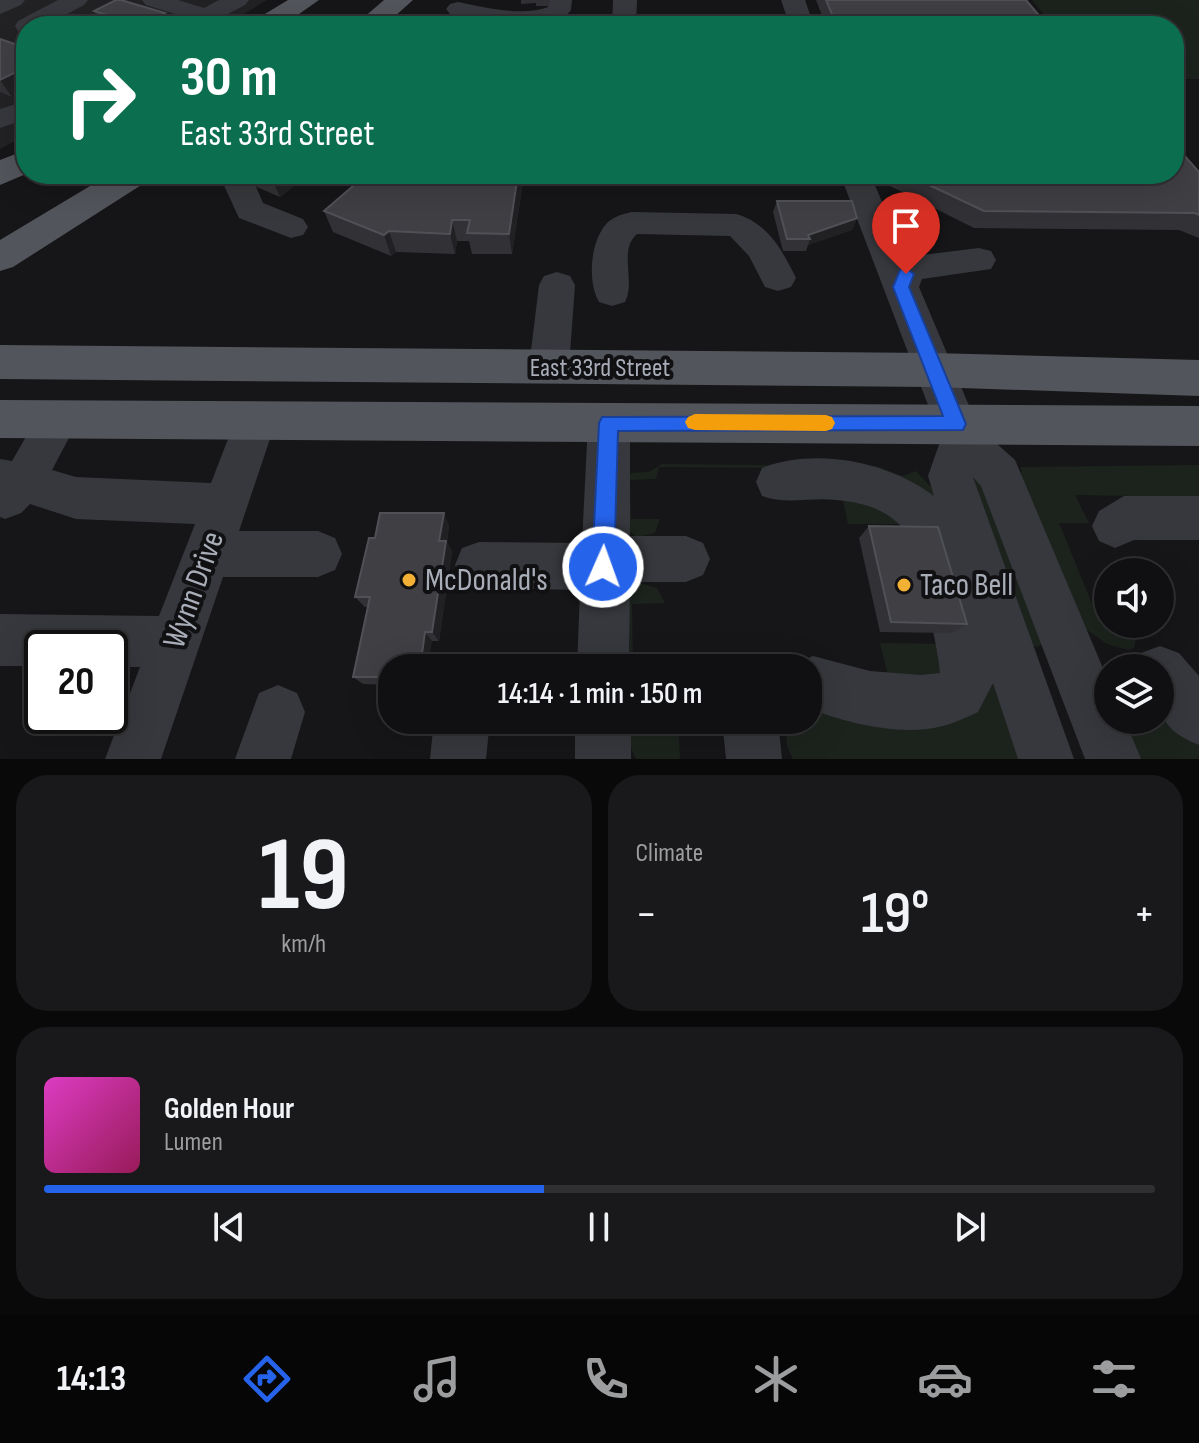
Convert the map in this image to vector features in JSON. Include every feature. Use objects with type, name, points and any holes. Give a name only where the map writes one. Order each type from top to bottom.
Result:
[{"type":"main road","points":[[280,16],[306,0]]},
{"type":"main road","points":[[380,16],[400,0]]},
{"type":"main road","points":[[0,258],[118,184]]},
{"type":"main road","name":"East 33rd Street","points":[[0,362],[933,370],[1199,378]]},
{"type":"main road","name":"East 33rd Street","points":[[0,419],[609,423],[959,432],[1199,426]]},
{"type":"street","points":[[0,7],[13,0]]},
{"type":"street","points":[[154,0],[186,16]]},
{"type":"street","points":[[206,16],[237,0]]},
{"type":"street","points":[[458,9],[493,15],[549,15],[559,10],[560,0]]},
{"type":"street","points":[[61,16],[84,7]]},
{"type":"street","points":[[239,184],[250,210],[291,227]]},
{"type":"street","points":[[859,184],[959,432],[999,474],[1094,673],[1016,672]]},
{"type":"street","points":[[612,293],[613,239],[618,229],[632,223],[730,224],[746,229],[773,268]]},
{"type":"street","points":[[901,287],[906,274],[923,264],[979,260]]},
{"type":"street","points":[[549,367],[557,285]]},
{"type":"street","points":[[58,419],[8,488],[76,498],[225,504]]},
{"type":"street","name":"Wynn Drive","points":[[133,759],[255,421]]},
{"type":"street","points":[[603,654],[609,423]]},
{"type":"street","points":[[959,432],[950,476],[1046,759]]},
{"type":"street","points":[[778,482],[803,478],[836,480],[884,492],[911,504],[919,512],[963,650],[968,681],[962,692],[949,699],[875,701],[822,687]]},
{"type":"street","points":[[1115,526],[1124,518],[1199,518]]},
{"type":"street","points":[[207,554],[318,554]]},
{"type":"street","points":[[479,565],[686,559]]},
{"type":"street","points":[[0,640],[175,642]]},
{"type":"street","points":[[1174,689],[1199,718]]},
{"type":"street","points":[[458,759],[461,734]]},
{"type":"street","points":[[603,734],[603,759]]},
{"type":"street","points":[[751,734],[754,759]]},
{"type":"street","points":[[1107,734],[1113,759]]},
{"type":"shaded area","points":[[0,0],[267,0],[241,16],[16,16],[16,140],[0,149]]},
{"type":"shaded area","points":[[1032,0],[1199,0],[1199,79],[1184,79],[1184,16],[1045,16]]},
{"type":"shaded area","points":[[662,464],[876,466],[902,476],[916,471],[932,488],[1018,759],[793,759],[787,744],[787,734],[822,734],[822,714],[965,712],[936,519],[814,468],[659,467],[656,479],[630,480],[631,519],[660,519],[655,533],[636,537],[629,531],[627,483],[631,473],[649,472]]},
{"type":"shaded area","points":[[1199,465],[1199,497],[1075,495],[1089,523],[1059,523],[1094,608],[1094,635],[1086,629],[1022,479],[1021,467]]},
{"type":"shaded area","points":[[973,476],[979,478],[1042,644],[1037,647],[1029,644]]},
{"type":"shaded area","points":[[841,491],[915,524],[848,524]]},
{"type":"shaded area","points":[[637,582],[657,588],[665,603],[632,604],[633,654],[630,654],[629,587]]},
{"type":"shaded area","points":[[1099,638],[1136,638],[1134,648],[1128,650]]},
{"type":"shaded area","points":[[880,643],[949,644],[950,674],[890,684]]},
{"type":"shaded area","points":[[1174,711],[1199,735],[1199,759],[1135,759],[1128,734],[1174,734]]},
{"type":"shaded area","points":[[631,734],[679,734],[680,759],[636,759],[631,748]]},
{"type":"building","points":[[121,0],[165,13],[160,16],[110,16],[94,11]]},
{"type":"building","points":[[826,0],[1026,0],[1040,16],[833,16]]},
{"type":"building","points":[[0,39],[16,45],[16,72],[0,80]]},
{"type":"building","points":[[1184,155],[1199,172],[1199,215],[984,211],[927,184],[1184,184]]},
{"type":"building","points":[[355,184],[516,184],[509,234],[467,233],[470,220],[452,220],[450,234],[389,231],[384,235],[324,211]]},
{"type":"building","points":[[777,201],[852,201],[857,218],[808,235],[810,239],[787,239]]},
{"type":"building","name":"McDonald's","points":[[380,513],[444,513],[439,541],[446,541],[432,632],[425,632],[422,654],[378,654],[378,677],[353,677],[370,597],[355,597],[369,538],[375,538]]},
{"type":"building","name":"Taco Bell","points":[[869,526],[938,527],[967,624],[891,622]]},
{"type":"slow traffic","points":[[695,422],[826,423]]},
{"type":"place","name":"McDonald's","points":[[409,580]]},
{"type":"place","name":"Taco Bell","points":[[904,585]]},
{"type":"route","points":[[603,567],[609,423],[956,424],[901,287],[906,274]]}]
